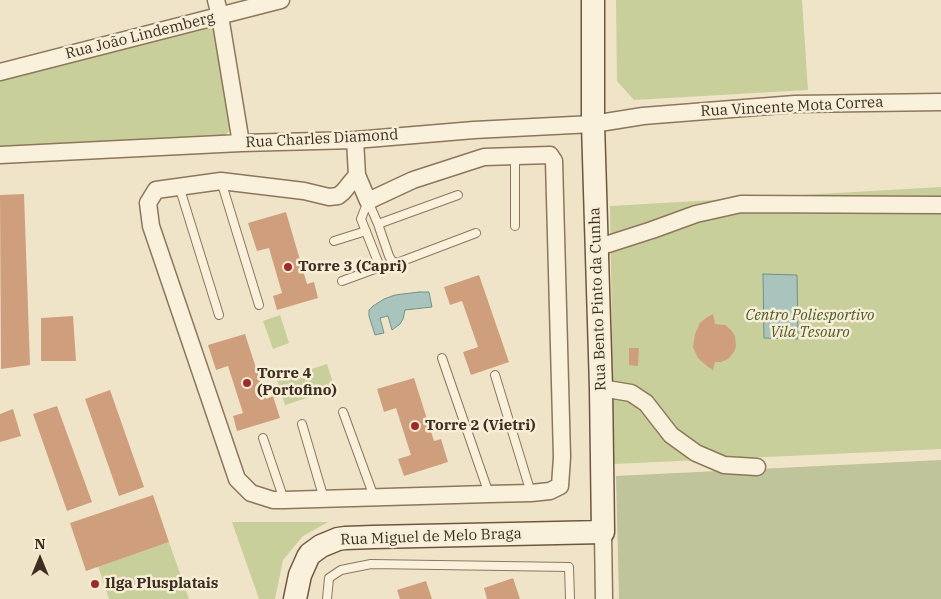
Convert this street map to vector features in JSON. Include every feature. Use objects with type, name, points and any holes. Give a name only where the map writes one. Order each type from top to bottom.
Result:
[{"type":"street","name":"Rua João Lindemberg","points":[[0,72],[218,8],[281,0]]},
{"type":"street","name":"Rua Bento Pinto da Cunha","points":[[594,0],[593,124],[601,388],[604,599]]},
{"type":"street","points":[[218,8],[241,143]]},
{"type":"street","name":"Rua Vincente Mota Correa","points":[[643,116],[795,104],[941,102]]},
{"type":"street","name":"Rua Charles Diamond","points":[[0,155],[241,143],[355,140],[474,130],[593,124],[643,116]]},
{"type":"street","points":[[355,140],[357,175],[368,201],[413,180],[484,157],[550,155],[554,161],[562,457],[560,486],[550,491],[531,493],[273,500],[251,493],[237,479],[151,226],[148,203],[156,190],[221,181],[304,191],[329,197],[338,196],[357,175]]},
{"type":"street","points":[[596,248],[696,214],[741,204],[941,205]]},
{"type":"street","points":[[601,388],[631,393],[646,403],[670,435],[696,454],[724,465],[757,467]]},
{"type":"street","name":"Rua Miguel de Melo Braga","points":[[295,599],[300,575],[305,561],[310,554],[331,541],[338,539],[603,532]]},
{"type":"lane","points":[[515,155],[515,226]]},
{"type":"lane","points":[[221,181],[259,305]]},
{"type":"lane","points":[[179,186],[219,315]]},
{"type":"lane","points":[[378,224],[458,195]]},
{"type":"lane","points":[[368,201],[389,256],[392,261],[397,263],[476,232]]},
{"type":"lane","points":[[342,281],[380,267],[361,219],[368,201]]},
{"type":"lane","points":[[334,241],[366,231]]},
{"type":"lane","points":[[442,358],[489,494]]},
{"type":"lane","points":[[495,375],[531,493]]},
{"type":"lane","points":[[343,412],[375,498]]},
{"type":"lane","points":[[302,424],[325,500]]},
{"type":"lane","points":[[263,438],[284,500]]},
{"type":"lane","points":[[327,599],[329,578],[341,570],[371,564],[569,567],[570,599]]},
{"type":"green space","points":[[616,0],[802,0],[808,90],[634,100],[617,81]]},
{"type":"green space","points":[[214,27],[234,127],[225,135],[0,147],[0,81]]},
{"type":"green space","name":"Centro Poliesportivo Vila Tesouro","points":[[941,187],[941,449],[614,464],[610,206]]},
{"type":"green space","points":[[280,315],[289,343],[273,349],[263,321]]},
{"type":"green space","points":[[327,364],[335,389],[285,405],[277,380]]},
{"type":"green space","points":[[941,460],[941,599],[619,599],[616,476]]},
{"type":"green space","points":[[232,522],[328,522],[303,536],[283,560],[275,599],[259,599]]},
{"type":"green space","points":[[169,542],[189,599],[109,599],[98,566]]},
{"type":"water","points":[[763,274],[797,275],[798,339],[764,338]]},
{"type":"water","points":[[429,292],[432,307],[405,310],[400,324],[392,330],[388,316],[380,318],[384,333],[375,335],[369,316],[369,310],[373,306],[395,295]]},
{"type":"building","points":[[24,194],[30,365],[1,369],[0,195]]},
{"type":"building","name":"Torre 3 (Capri)","points":[[286,212],[307,284],[314,282],[318,298],[277,310],[273,296],[282,293],[269,248],[257,251],[248,223]]},
{"type":"building","points":[[479,275],[509,362],[471,375],[463,352],[478,347],[462,301],[450,305],[444,287]]},
{"type":"building","points":[[713,314],[715,324],[725,325],[731,330],[735,336],[736,346],[728,359],[715,362],[713,370],[698,358],[693,347],[695,334],[700,323]]},
{"type":"building","points":[[73,316],[76,361],[41,361],[41,318]]},
{"type":"building","name":"Torre 4 (Portofino)","points":[[245,334],[266,399],[273,396],[280,418],[237,431],[233,416],[243,413],[228,366],[216,370],[208,345]]},
{"type":"building","points":[[629,348],[639,348],[638,366],[629,365]]},
{"type":"building","name":"Torre 2 (Vietri)","points":[[414,378],[434,441],[441,439],[448,462],[404,476],[398,459],[411,455],[396,408],[384,412],[377,389]]},
{"type":"building","points":[[110,390],[144,487],[119,496],[85,399]]},
{"type":"building","points":[[57,406],[92,502],[67,511],[33,414]]},
{"type":"building","points":[[13,409],[21,436],[0,442],[0,414]]},
{"type":"building","points":[[153,495],[169,542],[86,571],[70,523]]},
{"type":"building","points":[[513,578],[520,599],[487,599],[484,588]]},
{"type":"building","points":[[426,581],[432,599],[400,599],[397,590]]},
{"type":"place","name":"Torre 3 (Capri)","points":[[288,267]]},
{"type":"place","name":"Torre 4 (Portofino)","points":[[247,383]]},
{"type":"place","name":"Torre 2 (Vietri)","points":[[415,426]]},
{"type":"place","name":"Ilga Plusplatais","points":[[95,584]]}]
